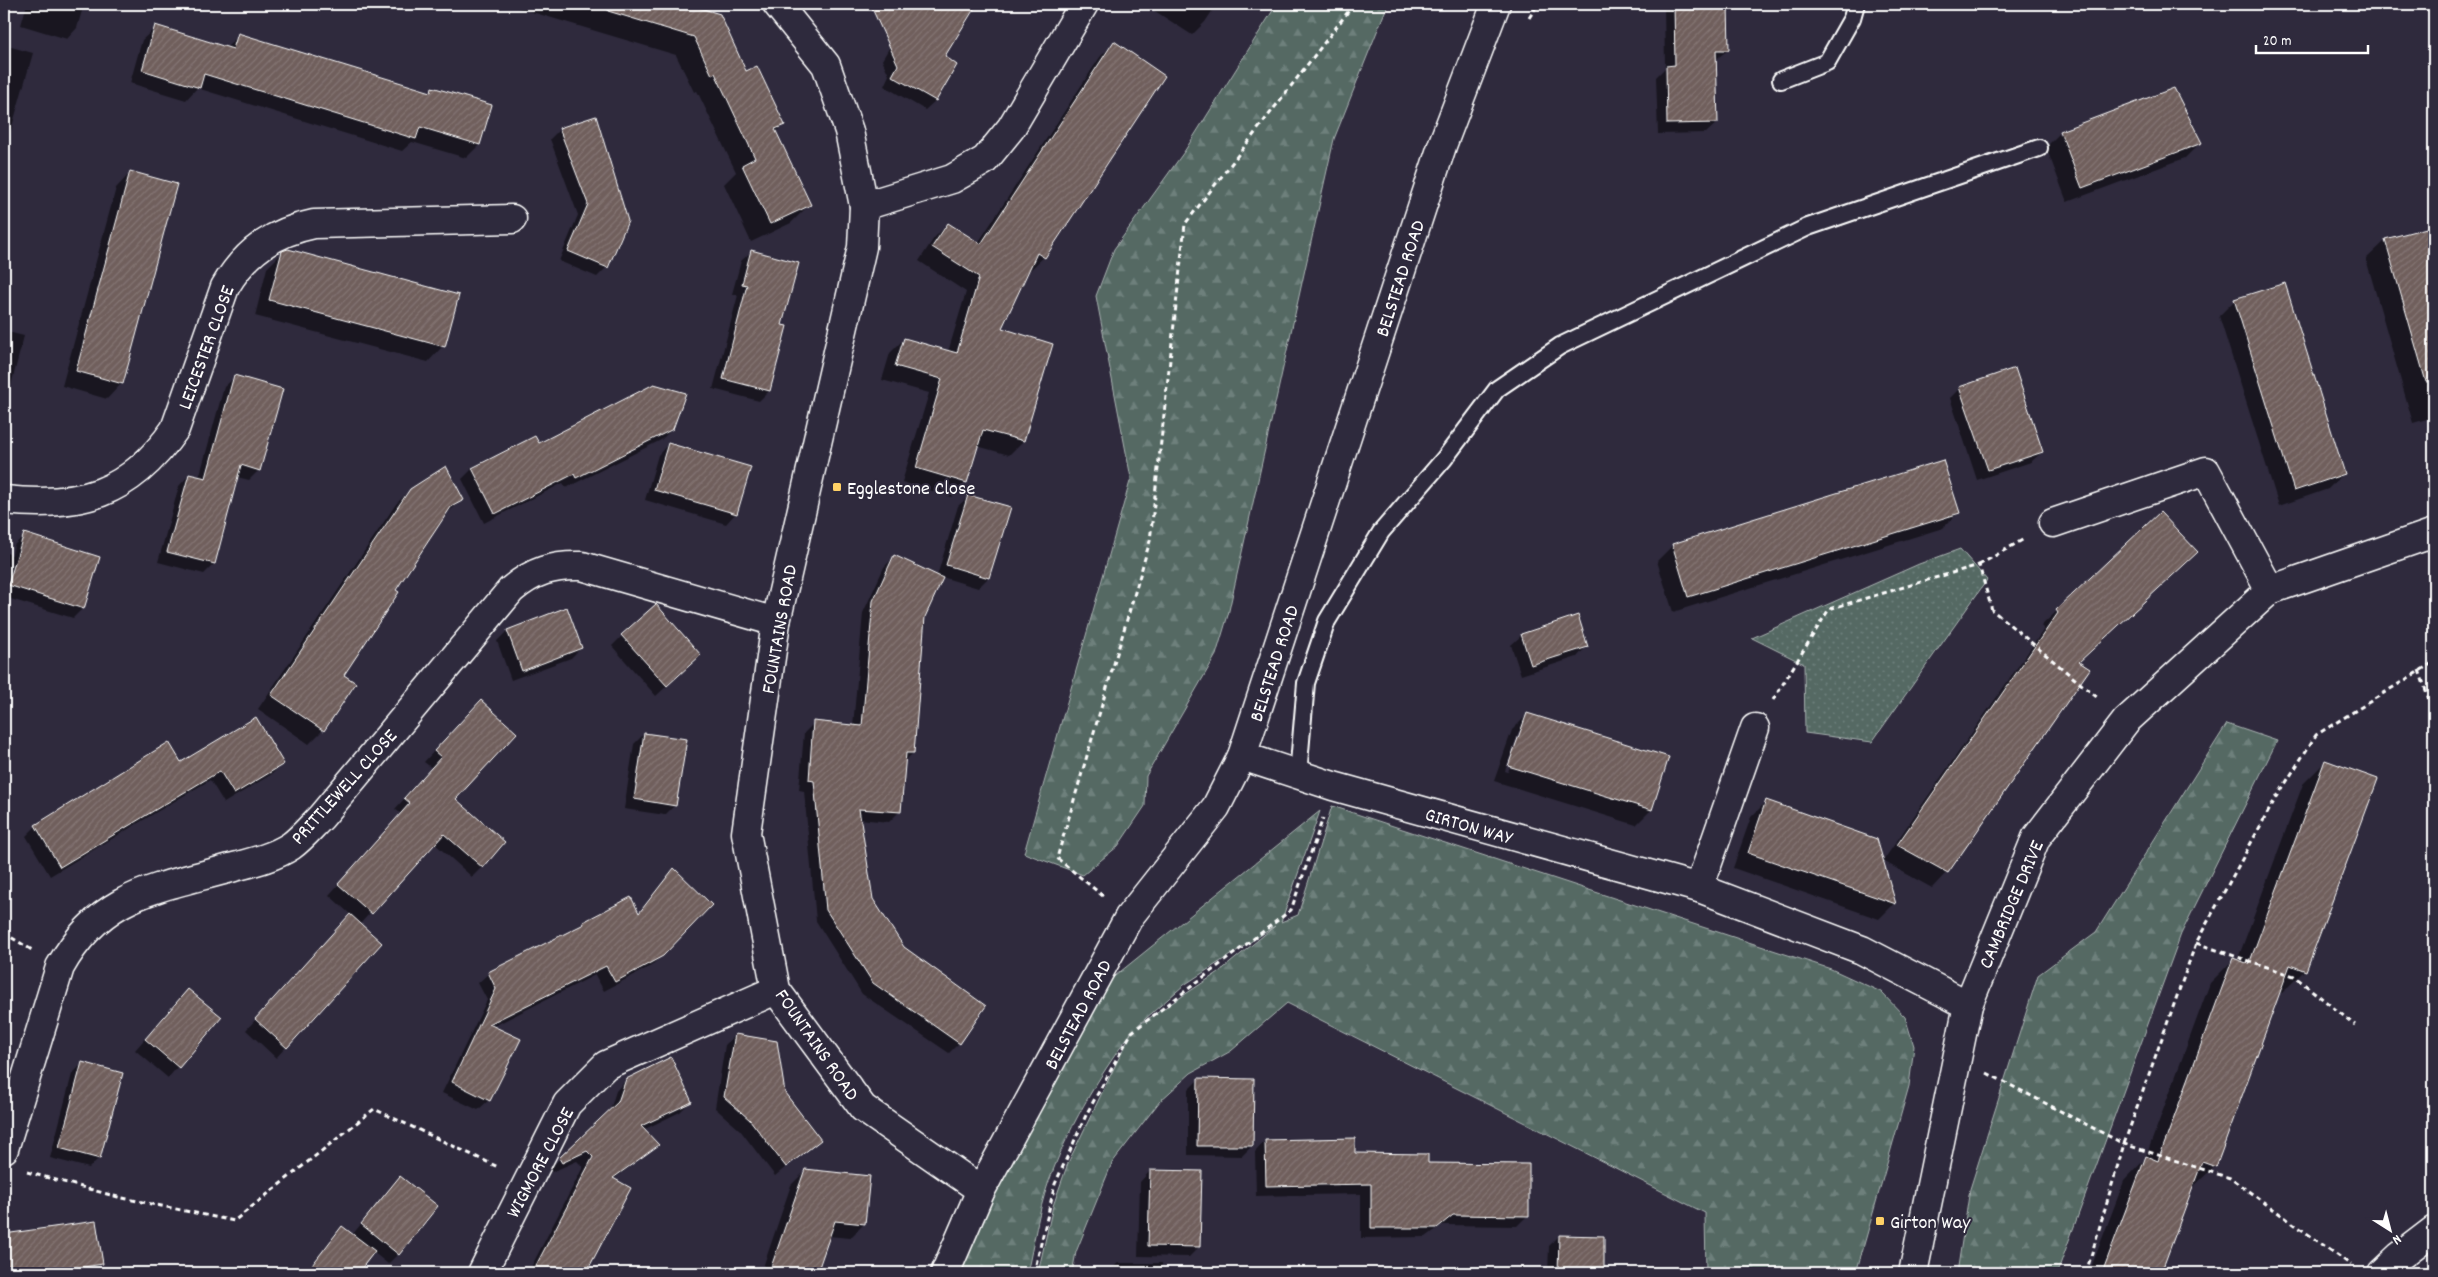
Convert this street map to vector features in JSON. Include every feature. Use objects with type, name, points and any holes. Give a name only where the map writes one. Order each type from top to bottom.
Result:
[{"type":"street","name":"FOUNTAINS ROAD","points":[[777,4],[826,65],[850,131],[864,206],[862,247],[776,622],[746,833],[776,990],[863,1108],[981,1190]]},
{"type":"street","points":[[864,206],[952,179],[985,160],[1011,128],[1084,4]]},
{"type":"street","name":"BELSTEAD ROAD","points":[[945,1273],[981,1190],[1129,917],[1216,807],[1242,756],[1443,142],[1496,4]]},
{"type":"street","name":"LEICESTER CLOSE","points":[[4,500],[38,504],[61,503],[84,498],[126,480],[145,465],[161,449],[175,430],[230,279],[246,257],[275,236],[294,228],[314,224],[512,219]]},
{"type":"street","points":[[2053,523],[2206,471],[2270,590]]},
{"type":"street","name":"CAMBRIDGE DRIVE","points":[[1914,1273],[1968,1005],[2036,838],[2126,721],[2270,590],[2434,533]]},
{"type":"street","name":"PRITTLEWELL CLOSE","points":[[4,1149],[60,967],[74,943],[92,923],[130,898],[275,855],[291,846],[320,817],[511,590],[526,578],[542,569],[582,566],[776,622]]},
{"type":"street","points":[[1698,888],[1755,728]]},
{"type":"street","name":"GIRTON WAY","points":[[1242,756],[1333,786],[1698,888],[1862,950],[1968,1005]]},
{"type":"street","name":"WIGMORE CLOSE","points":[[482,1273],[567,1104],[606,1065],[776,990]]},
{"type":"street","points":[[2382,1273],[2400,1256],[2434,1230]]},
{"type":"lane","points":[[1781,80],[1827,62],[1852,18],[1856,4]]},
{"type":"lane","points":[[1298,775],[1306,683],[1327,621],[1381,532],[1444,459],[1497,389],[1560,346],[1808,227],[2039,148]]},
{"type":"path","points":[[1129,917],[1057,858],[1150,541],[1185,224],[1354,4]]},
{"type":"path","points":[[1755,728],[1830,609],[1979,565],[2053,523]]},
{"type":"path","points":[[1979,565],[1992,610],[2126,721]]},
{"type":"path","points":[[2086,1273],[2124,1144],[2196,943],[2273,803],[2316,735],[2434,662]]},
{"type":"path","points":[[2419,670],[2434,714]]},
{"type":"path","points":[[1034,1273],[1055,1184],[1087,1113],[1132,1032],[1292,910],[1333,786]]},
{"type":"path","points":[[2196,943],[2294,976],[2354,1025]]},
{"type":"path","points":[[1959,1057],[1999,1080],[2124,1144],[2230,1178],[2354,1268]]},
{"type":"path","points":[[23,1170],[118,1197],[234,1221],[374,1109],[528,1181]]},
{"type":"green space","points":[[1277,4],[1388,4],[1334,139],[1228,615],[1216,655],[1146,776],[1145,806],[1118,846],[1083,875],[1024,853],[1131,478],[1096,296],[1114,249],[1184,152]]},
{"type":"green space","points":[[1960,549],[1987,580],[1872,742],[1805,733],[1804,664],[1752,638],[1919,564]]},
{"type":"green space","points":[[2227,724],[2277,741],[2181,934],[2057,1273],[1957,1273],[1970,1189],[2038,975],[2096,932]]},
{"type":"green space","points":[[1332,806],[1831,969],[1881,992],[1905,1017],[1914,1046],[1909,1086],[1856,1273],[1706,1273],[1705,1213],[1287,1003],[1231,1051],[1191,1073],[1160,1101],[1112,1163],[1076,1252],[1072,1273],[1038,1273],[1053,1206],[1068,1163],[1131,1033],[1095,1086],[1064,1144],[1045,1195],[1027,1273],[939,1273],[1059,1021],[1320,811],[1281,922],[1298,915]],"holes":[[[1275,926],[1219,972],[1137,1026],[1184,985]]]},
{"type":"building","points":[[610,4],[687,4],[720,14],[746,71],[757,66],[785,125],[775,129],[811,205],[770,224],[742,165],[755,158],[715,73],[712,75],[694,37],[608,11]]},
{"type":"building","points":[[870,4],[977,4],[945,56],[957,65],[936,101],[892,76],[898,65]]},
{"type":"building","points":[[1674,4],[1728,4],[1729,50],[1716,50],[1718,123],[1667,124],[1666,66],[1675,65]]},
{"type":"building","points":[[155,25],[233,49],[238,33],[431,92],[432,87],[492,105],[480,145],[420,127],[416,139],[204,74],[200,88],[142,70]]},
{"type":"building","points":[[1114,41],[1165,76],[1045,258],[1037,253],[1002,328],[1053,344],[1024,441],[983,430],[967,483],[916,468],[942,379],[895,366],[904,338],[957,353],[979,277],[932,247],[948,223],[981,244]]},
{"type":"building","points":[[2174,88],[2202,143],[2082,188],[2060,131]]},
{"type":"building","points":[[596,116],[628,221],[608,268],[568,251],[588,204],[559,128]]},
{"type":"building","points":[[130,171],[177,184],[123,384],[76,371]]},
{"type":"building","points":[[2434,226],[2434,381],[2426,382],[2385,239]]},
{"type":"building","points":[[288,249],[459,295],[445,347],[269,300],[282,251]]},
{"type":"building","points":[[751,250],[799,263],[782,325],[787,326],[770,391],[723,379],[747,285],[742,284]]},
{"type":"building","points":[[2285,283],[2345,474],[2294,491],[2234,299]]},
{"type":"building","points":[[2015,368],[2043,452],[1988,470],[1959,387]]},
{"type":"building","points":[[234,375],[283,389],[260,471],[241,465],[215,564],[167,552],[189,474],[206,478]]},
{"type":"building","points":[[654,384],[686,393],[673,429],[576,478],[574,474],[495,514],[472,468],[535,436],[539,443]]},
{"type":"building","points":[[668,443],[751,467],[737,514],[654,490]]},
{"type":"building","points":[[1943,460],[1960,513],[1688,597],[1672,544]]},
{"type":"building","points":[[446,466],[464,500],[451,507],[396,590],[399,592],[344,675],[356,683],[324,731],[271,695],[410,489]]},
{"type":"building","points":[[968,495],[1011,507],[989,578],[946,565]]},
{"type":"building","points":[[2160,512],[2198,552],[2079,662],[2090,669],[1948,873],[1897,845],[2058,613],[2056,610]]},
{"type":"building","points":[[24,533],[100,557],[84,609],[8,585]]},
{"type":"building","points":[[894,555],[943,578],[925,617],[914,753],[906,753],[901,812],[859,809],[873,899],[904,947],[986,1006],[960,1044],[873,983],[826,910],[814,781],[809,780],[813,721],[862,726],[873,601]]},
{"type":"building","points":[[656,604],[701,655],[667,686],[621,635]]},
{"type":"building","points":[[567,607],[582,648],[522,671],[507,630]]},
{"type":"building","points":[[1578,615],[1588,647],[1531,665],[1521,634]]},
{"type":"building","points":[[481,700],[517,733],[456,799],[505,842],[483,868],[444,834],[372,914],[338,884],[410,803],[404,798],[441,757],[434,751]]},
{"type":"building","points":[[1527,713],[1669,757],[1652,810],[1508,766]]},
{"type":"building","points":[[256,717],[284,764],[234,794],[220,771],[60,867],[35,825],[169,742],[181,762]]},
{"type":"building","points":[[644,733],[687,739],[676,806],[634,799]]},
{"type":"building","points":[[2325,760],[2378,779],[2306,971],[2290,965],[2216,1167],[2202,1162],[2161,1273],[2102,1273],[2146,1156],[2158,1161],[2233,958],[2249,964]]},
{"type":"building","points":[[1766,800],[1877,839],[1896,904],[1748,853]]},
{"type":"building","points":[[674,868],[712,905],[663,956],[615,982],[606,966],[489,1024],[521,1039],[490,1101],[452,1082],[496,989],[488,972],[584,924],[583,922],[631,897],[639,913]]},
{"type":"building","points":[[350,914],[382,943],[287,1048],[255,1019]]},
{"type":"building","points":[[188,989],[222,1017],[179,1068],[145,1039]]},
{"type":"building","points":[[735,1034],[777,1041],[785,1093],[821,1140],[786,1167],[750,1120],[724,1097]]},
{"type":"building","points":[[671,1057],[692,1102],[641,1126],[659,1145],[613,1178],[631,1188],[586,1273],[532,1273],[593,1157],[587,1151],[562,1163],[559,1158],[618,1102],[626,1079]]},
{"type":"building","points":[[82,1062],[123,1073],[100,1159],[59,1148]]},
{"type":"building","points":[[1198,1078],[1254,1079],[1253,1146],[1197,1146]]},
{"type":"building","points":[[1355,1138],[1355,1153],[1428,1154],[1428,1163],[1529,1164],[1529,1216],[1453,1215],[1437,1228],[1371,1228],[1371,1184],[1266,1186],[1265,1140]]},
{"type":"building","points":[[805,1169],[870,1176],[865,1224],[835,1221],[817,1273],[769,1273]]},
{"type":"building","points":[[1150,1170],[1202,1171],[1200,1247],[1148,1246]]},
{"type":"building","points":[[400,1176],[438,1206],[399,1255],[361,1224]]},
{"type":"building","points":[[96,1221],[103,1264],[45,1273],[8,1273],[4,1234]]},
{"type":"building","points":[[342,1226],[375,1251],[358,1273],[306,1273]]},
{"type":"building","points":[[1559,1235],[1604,1236],[1604,1273],[1558,1273]]},
{"type":"place","name":"Egglestone Close","points":[[837,487]]},
{"type":"place","name":"Girton Way","points":[[1880,1221]]}]
